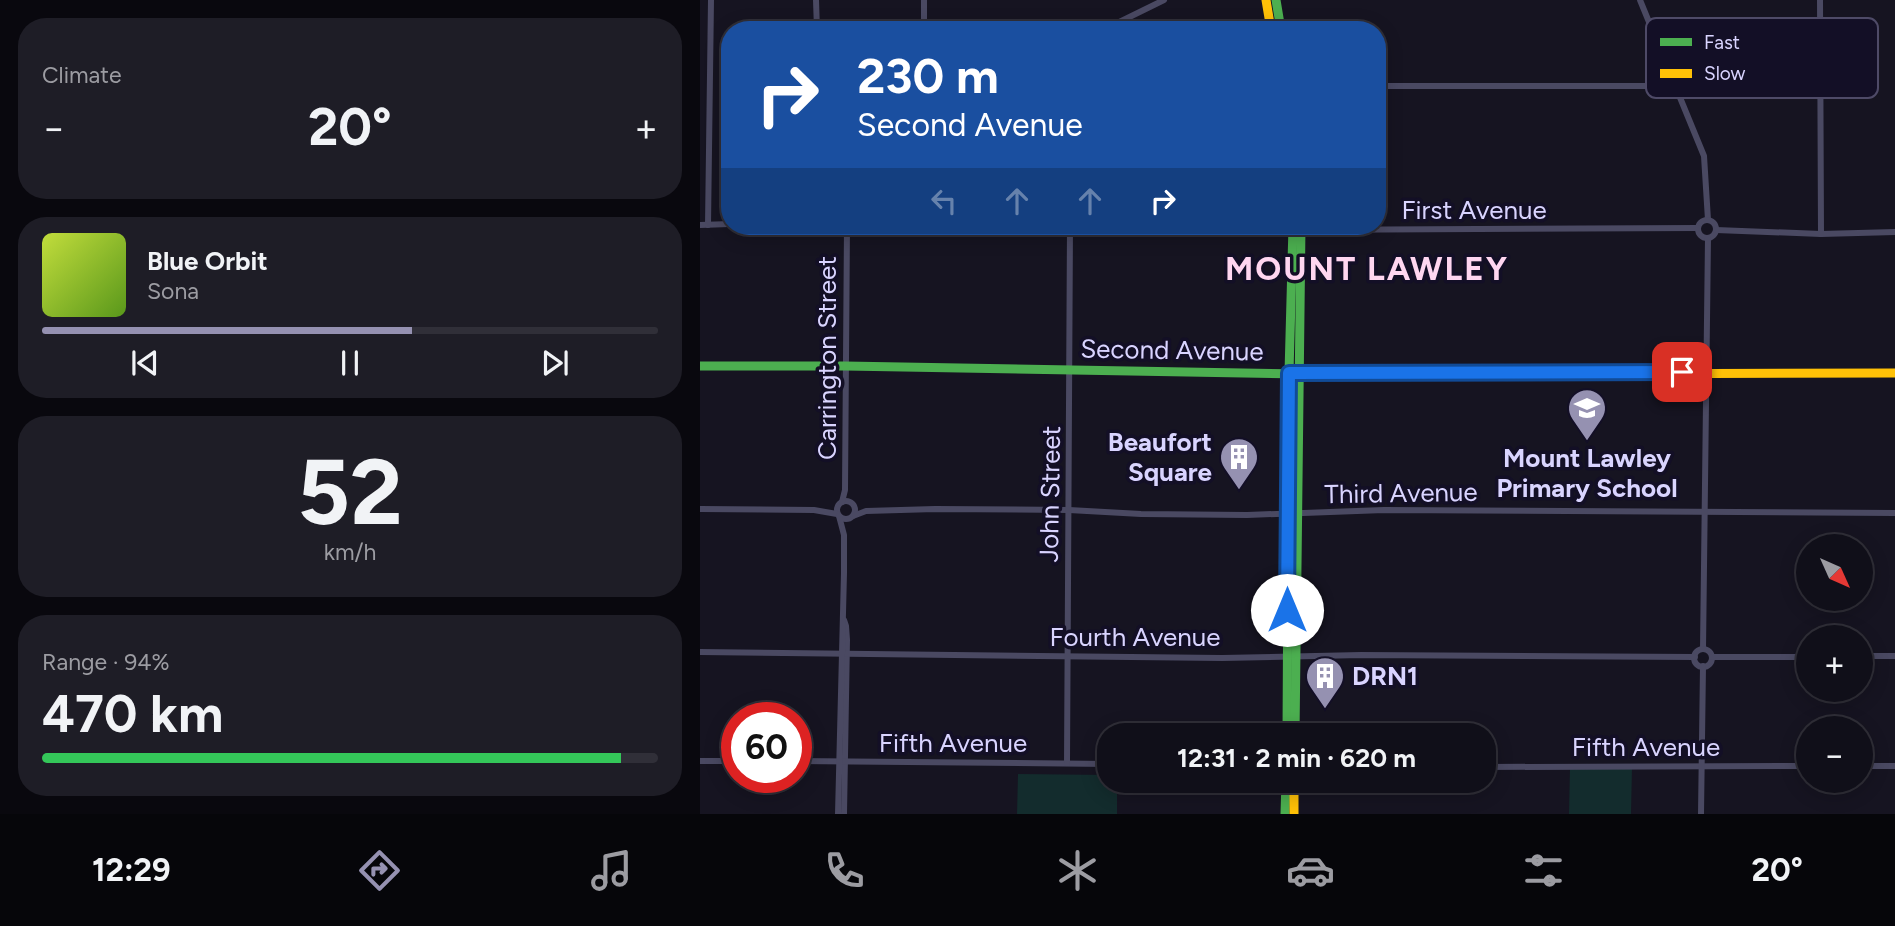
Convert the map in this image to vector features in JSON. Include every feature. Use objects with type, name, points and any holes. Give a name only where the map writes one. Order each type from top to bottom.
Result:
[{"type":"street","points":[[704,225],[711,0]]},
{"type":"street","points":[[817,0],[817,21]]},
{"type":"street","points":[[924,0],[924,21]]},
{"type":"street","points":[[1121,21],[1164,0]]},
{"type":"street","points":[[1266,0],[1270,21]]},
{"type":"street","points":[[1276,0],[1280,21]]},
{"type":"street","points":[[1640,0],[1648,18]]},
{"type":"street","points":[[1820,0],[1820,18]]},
{"type":"street","points":[[1386,86],[1646,86]]},
{"type":"street","points":[[1681,98],[1704,156],[1708,220]]},
{"type":"street","points":[[1820,98],[1821,234]]},
{"type":"street","points":[[1708,220],[1714,223],[1716,230],[1713,236],[1708,238],[1700,234],[1698,228],[1700,223],[1708,220]]},
{"type":"street","name":"First Avenue","points":[[1386,228],[1698,228]]},
{"type":"street","points":[[1716,230],[1821,234],[1895,232]]},
{"type":"street","name":"Carrington Street","points":[[844,814],[842,762],[846,626],[844,535],[839,510],[845,490],[847,235]]},
{"type":"street","name":"John Street","points":[[1067,763],[1070,235]]},
{"type":"street","points":[[1288,723],[1291,657],[1297,235]]},
{"type":"street","points":[[1703,649],[1708,238]]},
{"type":"street","name":"Second Avenue","points":[[700,366],[1293,373],[1895,373]]},
{"type":"street","name":"Carrington Street","points":[[844,535],[852,517],[853,505],[845,490]]},
{"type":"street","name":"Third Avenue","points":[[839,510],[853,505],[866,511]]},
{"type":"street","points":[[700,509],[839,510],[846,519],[852,517]]},
{"type":"street","name":"Third Avenue","points":[[852,517],[866,511],[1069,510],[1141,514],[1292,515],[1384,510],[1895,513]]},
{"type":"street","points":[[1703,649],[1709,651],[1712,657],[1710,664],[1703,666],[1697,663],[1695,657],[1697,652],[1703,649]]},
{"type":"street","name":"Fourth Avenue","points":[[700,652],[1067,656],[1695,657]]},
{"type":"street","points":[[1873,656],[1895,656]]},
{"type":"street","points":[[1291,657],[1294,723]]},
{"type":"street","points":[[1712,657],[1796,657]]},
{"type":"street","points":[[1701,814],[1703,666]]},
{"type":"street","points":[[700,761],[721,761]]},
{"type":"street","name":"Fifth Avenue","points":[[812,761],[1097,764]]},
{"type":"street","name":"Carrington Street","points":[[838,814],[842,762]]},
{"type":"street","name":"Fifth Avenue","points":[[1496,766],[1796,766]]},
{"type":"street","points":[[1873,766],[1895,766]]},
{"type":"street","points":[[1285,814],[1286,793]]},
{"type":"street","points":[[1294,793],[1294,814]]},
{"type":"green space","points":[[1570,767],[1632,767],[1631,814],[1569,814]]},
{"type":"green space","points":[[1018,774],[1097,775],[1097,793],[1117,793],[1117,814],[1017,814]]},
{"type":"traffic: fast","points":[[1276,0],[1280,21]]},
{"type":"traffic: fast","points":[[1287,723],[1289,373],[1293,235]]},
{"type":"traffic: fast","points":[[1295,723],[1301,235]]},
{"type":"traffic: fast","points":[[700,366],[1304,374],[1575,374]]},
{"type":"traffic: fast","points":[[1285,814],[1286,793]]},
{"type":"traffic: slow","points":[[1266,0],[1270,21]]},
{"type":"traffic: slow","points":[[1575,374],[1895,373]]},
{"type":"traffic: slow","points":[[1294,793],[1294,814]]},
{"type":"place","name":"Mount Lawley Primary School","points":[[1587,442]]},
{"type":"place","name":"Beaufort Square","points":[[1239,491]]},
{"type":"place","name":"DRN1","points":[[1325,710]]},
{"type":"district","name":"MOUNT LAWLEY","points":[[1367,268]]},
{"type":"route","points":[[1287,610],[1289,373],[1682,372]]}]
